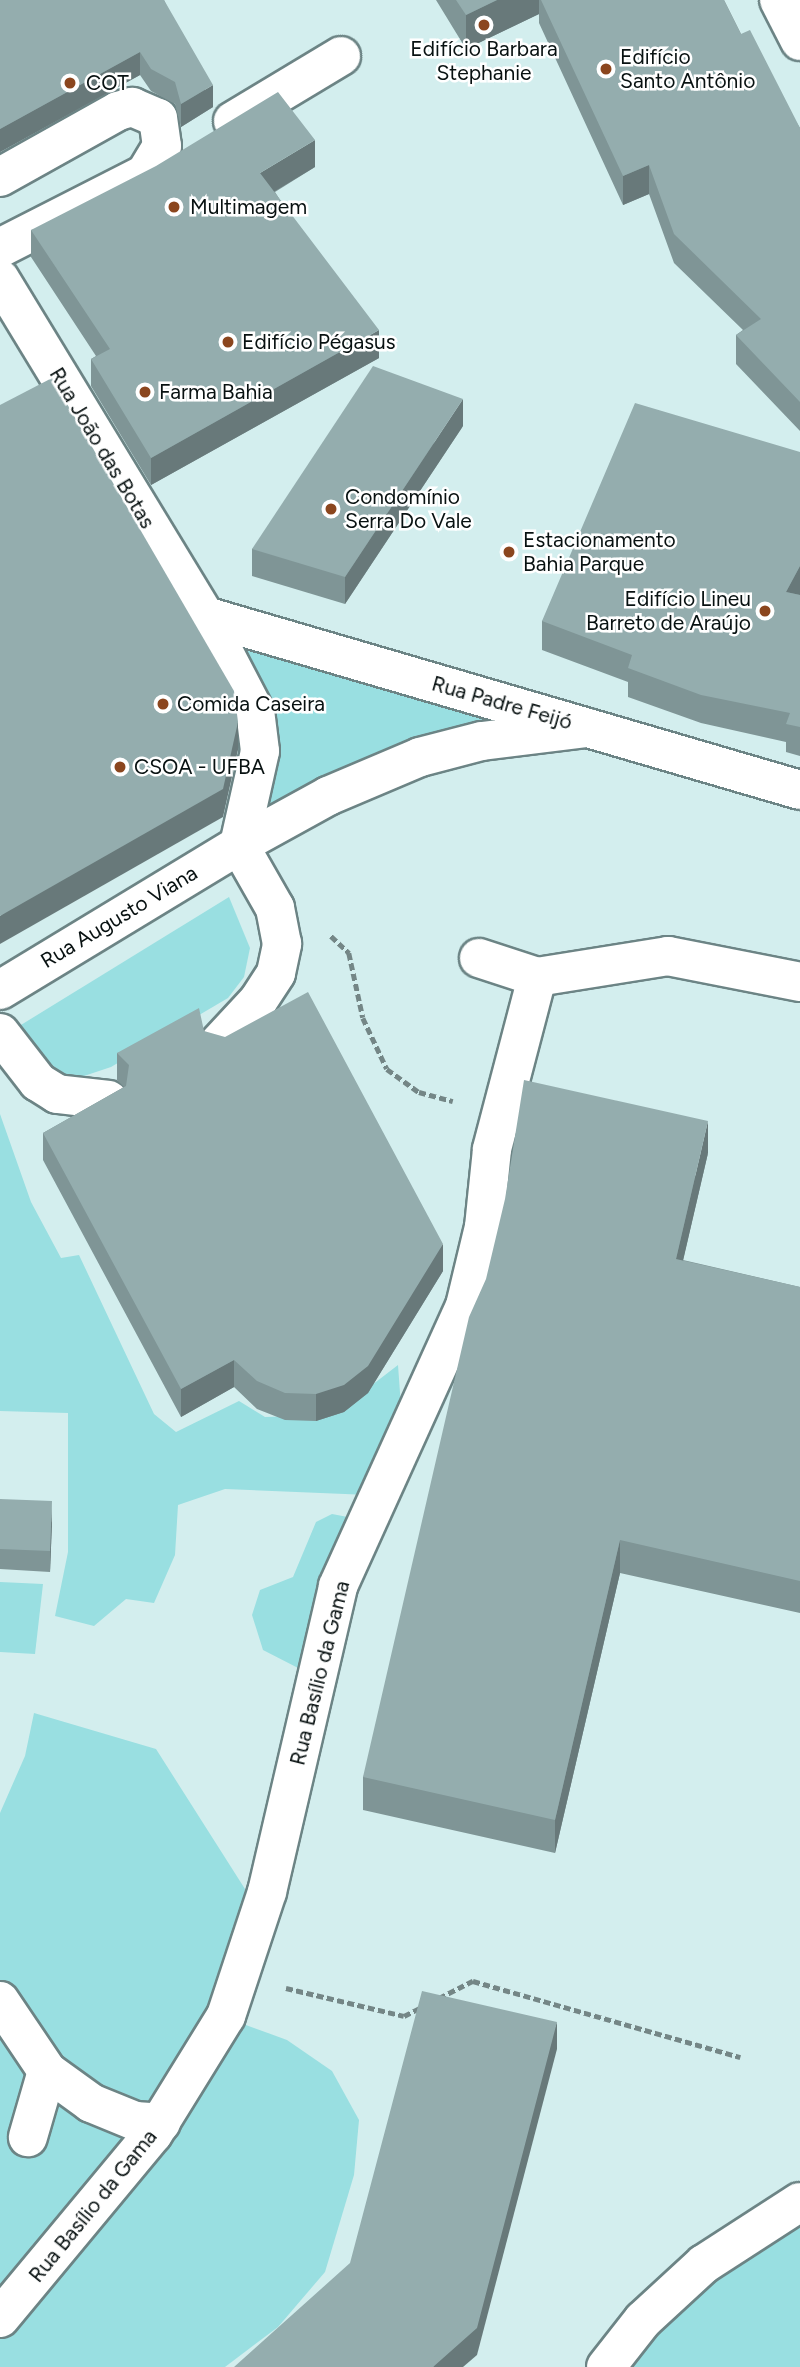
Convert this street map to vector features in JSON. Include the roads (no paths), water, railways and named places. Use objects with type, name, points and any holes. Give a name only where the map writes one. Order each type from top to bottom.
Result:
[{"type":"main road","points":[[0,248],[145,174],[341,56]]},
{"type":"main road","points":[[0,177],[106,116],[132,107],[158,118],[161,133],[156,162],[145,174]]},
{"type":"main road","name":"Rua João das Botas","points":[[0,279],[205,616]]},
{"type":"main road","points":[[205,616],[255,712],[260,751],[239,845],[275,908],[282,944],[276,973],[219,1043]]},
{"type":"main road","name":"Rua Padre Feijó","points":[[205,616],[800,790]]},
{"type":"main road","name":"Rua Augusto Viana","points":[[0,990],[239,845],[328,796],[420,757],[482,741],[587,729]]},
{"type":"main road","points":[[479,958],[537,977],[668,956],[800,982]]},
{"type":"main road","name":"Rua Basílio da Gama","points":[[0,2318],[161,2123],[226,2016],[241,1978],[267,1892],[338,1586],[465,1307],[501,1113],[537,977]]},
{"type":"main road","points":[[0,1033],[38,1082],[57,1094],[108,1100]]},
{"type":"main road","points":[[0,2001],[47,2071],[91,2103],[135,2121],[161,2123]]},
{"type":"main road","points":[[29,2137],[47,2071]]},
{"type":"main road","points":[[607,2367],[643,2320],[704,2264],[800,2202]]},
{"type":"place","name":"Edifício Barbara Stephanie","points":[[484,25]]},
{"type":"place","name":"Edifício Santo Antônio","points":[[606,69]]},
{"type":"place","name":"COT","points":[[70,83]]},
{"type":"place","name":"Multimagem","points":[[174,207]]},
{"type":"place","name":"Edifício Pégasus","points":[[228,342]]},
{"type":"place","name":"Farma Bahia","points":[[145,392]]},
{"type":"place","name":"Condomínio Serra Do Vale","points":[[331,509]]},
{"type":"place","name":"Estacionamento Bahia Parque","points":[[509,552]]},
{"type":"place","name":"Edifício Lineu Barreto de Araújo","points":[[765,611]]},
{"type":"place","name":"Comida Caseira","points":[[163,704]]},
{"type":"place","name":"CSOA - UFBA","points":[[120,767]]}]
